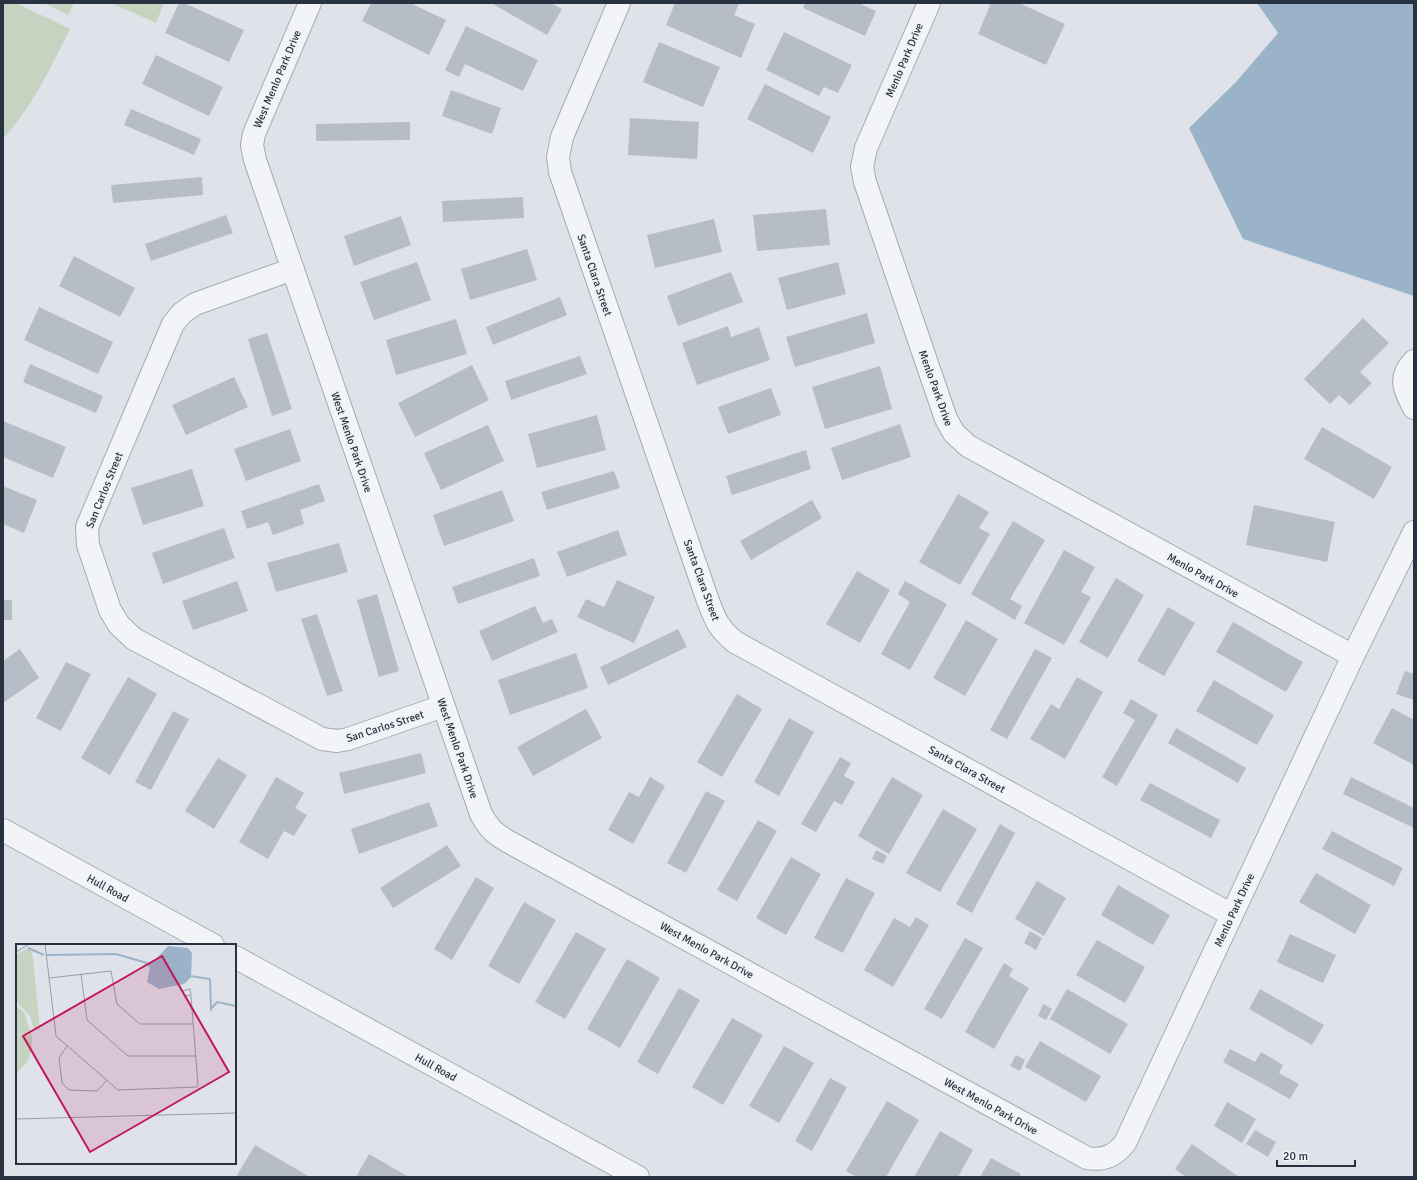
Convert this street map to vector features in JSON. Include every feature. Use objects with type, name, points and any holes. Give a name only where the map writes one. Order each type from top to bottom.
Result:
[{"type":"street","name":"West Menlo Park Drive","points":[[310,3],[254,134],[252,145],[255,160],[443,706],[481,814],[488,827],[497,835],[1086,1158],[1096,1160],[1108,1157]]},
{"type":"street","name":"Santa Clara Street","points":[[619,3],[562,137],[558,157],[560,172],[709,605],[714,618],[723,632],[735,642],[1232,915]]},
{"type":"street","name":"Menlo Park Drive","points":[[929,3],[866,148],[862,167],[864,182],[946,419],[954,433],[968,446],[1352,656]]},
{"type":"street","name":"San Carlos Street","points":[[293,269],[195,304],[182,313],[173,324],[87,527],[88,545],[110,610],[118,625],[134,639],[322,739],[337,741],[348,739],[443,706]]},
{"type":"street","points":[[1414,361],[1407,368],[1403,385],[1414,408]]},
{"type":"street","name":"Menlo Park Drive","points":[[1108,1157],[1119,1150],[1125,1143],[1352,656],[1414,532]]},
{"type":"street","name":"Hull Road","points":[[3,830],[211,944]]},
{"type":"street","name":"Hull Road","points":[[236,958],[638,1177]]},
{"type":"green space","points":[[3,3],[16,3],[70,29],[32,100],[3,139]]},
{"type":"green space","points":[[44,3],[74,3],[68,15]]},
{"type":"green space","points":[[111,3],[164,3],[156,23]]},
{"type":"water","points":[[1257,3],[1414,3],[1414,296],[1243,239],[1189,128],[1236,82],[1278,33]]},
{"type":"building","points":[[179,3],[184,3],[244,30],[229,62],[165,33]]},
{"type":"building","points":[[371,3],[410,3],[446,20],[429,55],[362,21]]},
{"type":"building","points":[[491,3],[551,3],[562,9],[547,35]]},
{"type":"building","points":[[675,3],[739,4],[734,15],[755,24],[741,58],[666,25]]},
{"type":"building","points":[[805,3],[858,3],[876,11],[865,36],[803,8]]},
{"type":"building","points":[[991,3],[1019,3],[1065,24],[1046,65],[978,34]]},
{"type":"building","points":[[466,26],[538,60],[523,91],[465,64],[459,77],[445,70]]},
{"type":"building","points":[[784,32],[852,65],[838,93],[824,87],[819,96],[766,70]]},
{"type":"building","points":[[659,42],[720,67],[703,107],[643,82]]},
{"type":"building","points":[[156,55],[223,87],[209,116],[142,84]]},
{"type":"building","points":[[765,84],[831,117],[813,153],[747,119]]},
{"type":"building","points":[[451,90],[501,108],[492,134],[442,116]]},
{"type":"building","points":[[131,109],[201,139],[194,155],[124,125]]},
{"type":"building","points":[[630,118],[699,122],[697,159],[628,155]]},
{"type":"building","points":[[410,122],[410,140],[316,141],[316,124]]},
{"type":"building","points":[[202,177],[203,195],[113,203],[111,185]]},
{"type":"building","points":[[523,197],[524,218],[443,222],[442,201]]},
{"type":"building","points":[[826,209],[830,245],[757,251],[753,215]]},
{"type":"building","points":[[226,215],[233,233],[151,261],[145,244]]},
{"type":"building","points":[[401,216],[411,245],[354,266],[344,236]]},
{"type":"building","points":[[714,219],[722,252],[655,268],[647,235]]},
{"type":"building","points":[[527,249],[537,280],[470,300],[461,269]]},
{"type":"building","points":[[74,256],[135,288],[120,317],[59,286]]},
{"type":"building","points":[[417,262],[431,300],[374,320],[360,282]]},
{"type":"building","points":[[838,262],[846,294],[787,310],[778,278]]},
{"type":"building","points":[[731,272],[743,302],[678,326],[667,296]]},
{"type":"building","points":[[560,297],[567,315],[493,345],[486,327]]},
{"type":"building","points":[[39,307],[113,342],[98,374],[24,340]]},
{"type":"building","points":[[867,313],[875,343],[795,367],[786,337]]},
{"type":"building","points":[[1363,318],[1389,343],[1360,372],[1372,383],[1350,405],[1339,395],[1330,404],[1304,379]]},
{"type":"building","points":[[456,319],[467,354],[396,375],[386,340]]},
{"type":"building","points":[[728,326],[731,337],[759,327],[770,360],[697,385],[682,343]]},
{"type":"building","points":[[267,333],[292,409],[272,416],[248,339]]},
{"type":"building","points":[[580,356],[587,374],[511,400],[505,381]]},
{"type":"building","points":[[30,364],[103,396],[96,413],[23,382]]},
{"type":"building","points":[[472,365],[489,400],[415,437],[398,403]]},
{"type":"building","points":[[880,366],[892,409],[825,429],[812,387]]},
{"type":"building","points":[[234,377],[248,407],[186,435],[172,405]]},
{"type":"building","points":[[771,388],[781,415],[728,434],[718,407]]},
{"type":"building","points":[[597,415],[606,450],[537,468],[528,434]]},
{"type":"building","points":[[3,421],[66,447],[53,478],[3,457]]},
{"type":"building","points":[[900,424],[911,457],[842,480],[831,448]]},
{"type":"building","points":[[488,425],[504,461],[441,490],[424,453]]},
{"type":"building","points":[[1322,427],[1392,467],[1374,499],[1304,459]]},
{"type":"building","points":[[290,429],[301,461],[246,481],[234,449]]},
{"type":"building","points":[[806,450],[811,469],[732,495],[726,476]]},
{"type":"building","points":[[192,469],[204,506],[143,525],[131,488]]},
{"type":"building","points":[[614,471],[620,488],[547,510],[541,492]]},
{"type":"building","points":[[319,484],[325,501],[300,510],[304,524],[273,535],[268,522],[247,529],[241,511]]},
{"type":"building","points":[[3,486],[37,500],[24,533],[3,524]]},
{"type":"building","points":[[502,490],[514,521],[444,546],[433,515]]},
{"type":"building","points":[[958,494],[989,512],[979,528],[990,534],[960,585],[919,562]]},
{"type":"building","points":[[812,500],[822,518],[751,560],[740,541]]},
{"type":"building","points":[[1254,505],[1335,522],[1327,562],[1246,545]]},
{"type":"building","points":[[1013,521],[1045,540],[1010,599],[1022,606],[1015,620],[971,594]]},
{"type":"building","points":[[224,528],[235,558],[163,584],[152,553]]},
{"type":"building","points":[[618,530],[627,555],[567,577],[557,552]]},
{"type":"building","points":[[339,543],[348,572],[276,592],[267,563]]},
{"type":"building","points":[[1064,550],[1095,567],[1081,592],[1091,597],[1064,645],[1024,623]]},
{"type":"building","points":[[534,558],[540,576],[458,604],[452,587]]},
{"type":"building","points":[[857,571],[890,590],[860,643],[826,624]]},
{"type":"building","points":[[1116,578],[1144,595],[1108,658],[1079,642]]},
{"type":"building","points":[[617,580],[655,597],[634,643],[577,617],[586,599],[604,607]]},
{"type":"building","points":[[237,581],[248,611],[193,630],[182,601]]},
{"type":"building","points":[[905,581],[947,604],[910,670],[881,654],[910,602],[898,594]]},
{"type":"building","points":[[377,594],[399,671],[379,677],[357,600]]},
{"type":"building","points":[[3,600],[12,600],[12,620],[3,620]]},
{"type":"building","points":[[535,606],[543,623],[552,619],[558,632],[492,661],[479,631]]},
{"type":"building","points":[[1168,607],[1195,623],[1164,676],[1137,661]]},
{"type":"building","points":[[317,614],[343,691],[327,696],[301,619]]},
{"type":"building","points":[[966,620],[998,639],[965,696],[933,678]]},
{"type":"building","points":[[1233,622],[1303,662],[1286,692],[1216,652]]},
{"type":"building","points":[[678,629],[687,647],[608,685],[600,667]]},
{"type":"building","points":[[20,649],[39,678],[3,703],[3,661]]},
{"type":"building","points":[[1035,649],[1052,658],[1007,739],[990,730]]},
{"type":"building","points":[[576,653],[588,688],[510,715],[498,680]]},
{"type":"building","points":[[66,662],[91,674],[61,731],[36,718]]},
{"type":"building","points":[[1405,671],[1414,674],[1414,700],[1396,694]]},
{"type":"building","points":[[128,677],[157,694],[110,775],[81,758]]},
{"type":"building","points":[[1077,677],[1103,692],[1065,759],[1030,739],[1051,704],[1059,709]]},
{"type":"building","points":[[1214,680],[1274,715],[1257,745],[1196,711]]},
{"type":"building","points":[[737,694],[762,709],[722,777],[697,762]]},
{"type":"building","points":[[1131,699],[1158,715],[1117,786],[1102,777],[1135,720],[1123,713]]},
{"type":"building","points":[[1392,708],[1414,720],[1414,765],[1373,743]]},
{"type":"building","points":[[586,709],[602,738],[533,776],[517,747]]},
{"type":"building","points":[[173,711],[189,719],[151,790],[135,782]]},
{"type":"building","points":[[789,718],[814,732],[779,796],[754,782]]},
{"type":"building","points":[[1176,728],[1246,768],[1238,783],[1168,743]]},
{"type":"building","points":[[421,753],[426,773],[344,794],[339,773]]},
{"type":"building","points":[[840,757],[851,763],[844,776],[855,782],[842,805],[834,801],[816,832],[801,824]]},
{"type":"building","points":[[218,758],[247,775],[214,829],[185,811]]},
{"type":"building","points":[[276,777],[304,793],[295,808],[307,815],[294,836],[284,831],[268,859],[239,842]]},
{"type":"building","points":[[650,777],[665,786],[633,844],[608,830],[629,792],[639,797]]},
{"type":"building","points":[[892,777],[923,795],[889,854],[858,836]]},
{"type":"building","points":[[1351,777],[1414,808],[1414,828],[1343,794]]},
{"type":"building","points":[[1150,783],[1220,820],[1211,838],[1140,800]]},
{"type":"building","points":[[706,791],[725,801],[686,873],[667,863]]},
{"type":"building","points":[[429,802],[438,826],[359,854],[351,829]]},
{"type":"building","points":[[943,809],[977,829],[940,892],[906,873]]},
{"type":"building","points":[[758,820],[777,831],[737,901],[717,890]]},
{"type":"building","points":[[1000,824],[1015,833],[972,913],[956,904]]},
{"type":"building","points":[[1332,831],[1403,868],[1394,886],[1322,849]]},
{"type":"building","points":[[447,845],[461,866],[393,908],[380,888]]},
{"type":"building","points":[[876,850],[887,856],[883,864],[872,859]]},
{"type":"building","points":[[791,857],[821,874],[786,935],[756,918]]},
{"type":"building","points":[[1316,873],[1371,905],[1355,934],[1299,902]]},
{"type":"building","points":[[476,877],[494,888],[452,960],[434,949]]},
{"type":"building","points":[[846,878],[875,893],[843,953],[814,938]]},
{"type":"building","points":[[1037,881],[1066,898],[1044,936],[1015,919]]},
{"type":"building","points":[[1118,885],[1170,915],[1153,945],[1101,915]]},
{"type":"building","points":[[524,902],[556,920],[519,984],[488,966]]},
{"type":"building","points":[[916,917],[929,925],[893,987],[864,970],[894,918],[910,927]]},
{"type":"building","points":[[1030,931],[1042,938],[1036,950],[1024,943]]},
{"type":"building","points":[[576,932],[606,949],[565,1019],[535,1002]]},
{"type":"building","points":[[1290,934],[1336,955],[1323,983],[1277,962]]},
{"type":"building","points":[[965,938],[983,948],[942,1019],[924,1009]]},
{"type":"building","points":[[1097,940],[1145,967],[1125,1003],[1076,975]]},
{"type":"building","points":[[627,959],[660,978],[620,1048],[587,1029]]},
{"type":"building","points":[[1004,963],[1013,969],[1009,976],[1029,988],[994,1049],[965,1032]]},
{"type":"building","points":[[679,988],[700,1000],[658,1074],[637,1062]]},
{"type":"building","points":[[1067,989],[1128,1024],[1110,1054],[1050,1019]]},
{"type":"building","points":[[1260,989],[1324,1025],[1312,1045],[1249,1009]]},
{"type":"building","points":[[1043,1004],[1052,1009],[1046,1020],[1038,1016]]},
{"type":"building","points":[[732,1018],[763,1035],[723,1105],[692,1087]]},
{"type":"building","points":[[1040,1041],[1101,1076],[1086,1102],[1025,1067]]},
{"type":"building","points":[[784,1046],[814,1063],[779,1123],[749,1106]]},
{"type":"building","points":[[1230,1049],[1255,1062],[1261,1052],[1283,1065],[1279,1073],[1299,1084],[1290,1099],[1223,1062]]},
{"type":"building","points":[[1016,1055],[1025,1060],[1020,1071],[1010,1066]]},
{"type":"building","points":[[830,1078],[847,1087],[812,1151],[795,1141]]},
{"type":"building","points":[[887,1101],[919,1120],[886,1177],[857,1177],[846,1171]]},
{"type":"building","points":[[1227,1102],[1256,1119],[1242,1143],[1214,1126]]},
{"type":"building","points":[[1255,1130],[1276,1142],[1268,1157],[1246,1144]]},
{"type":"building","points":[[940,1131],[973,1150],[958,1177],[914,1177]]},
{"type":"building","points":[[1192,1144],[1239,1177],[1186,1177],[1175,1169]]},
{"type":"building","points":[[255,1145],[310,1177],[236,1177]]},
{"type":"building","points":[[369,1154],[409,1177],[356,1177]]},
{"type":"building","points":[[991,1158],[1021,1174],[1019,1177],[980,1177]]}]
